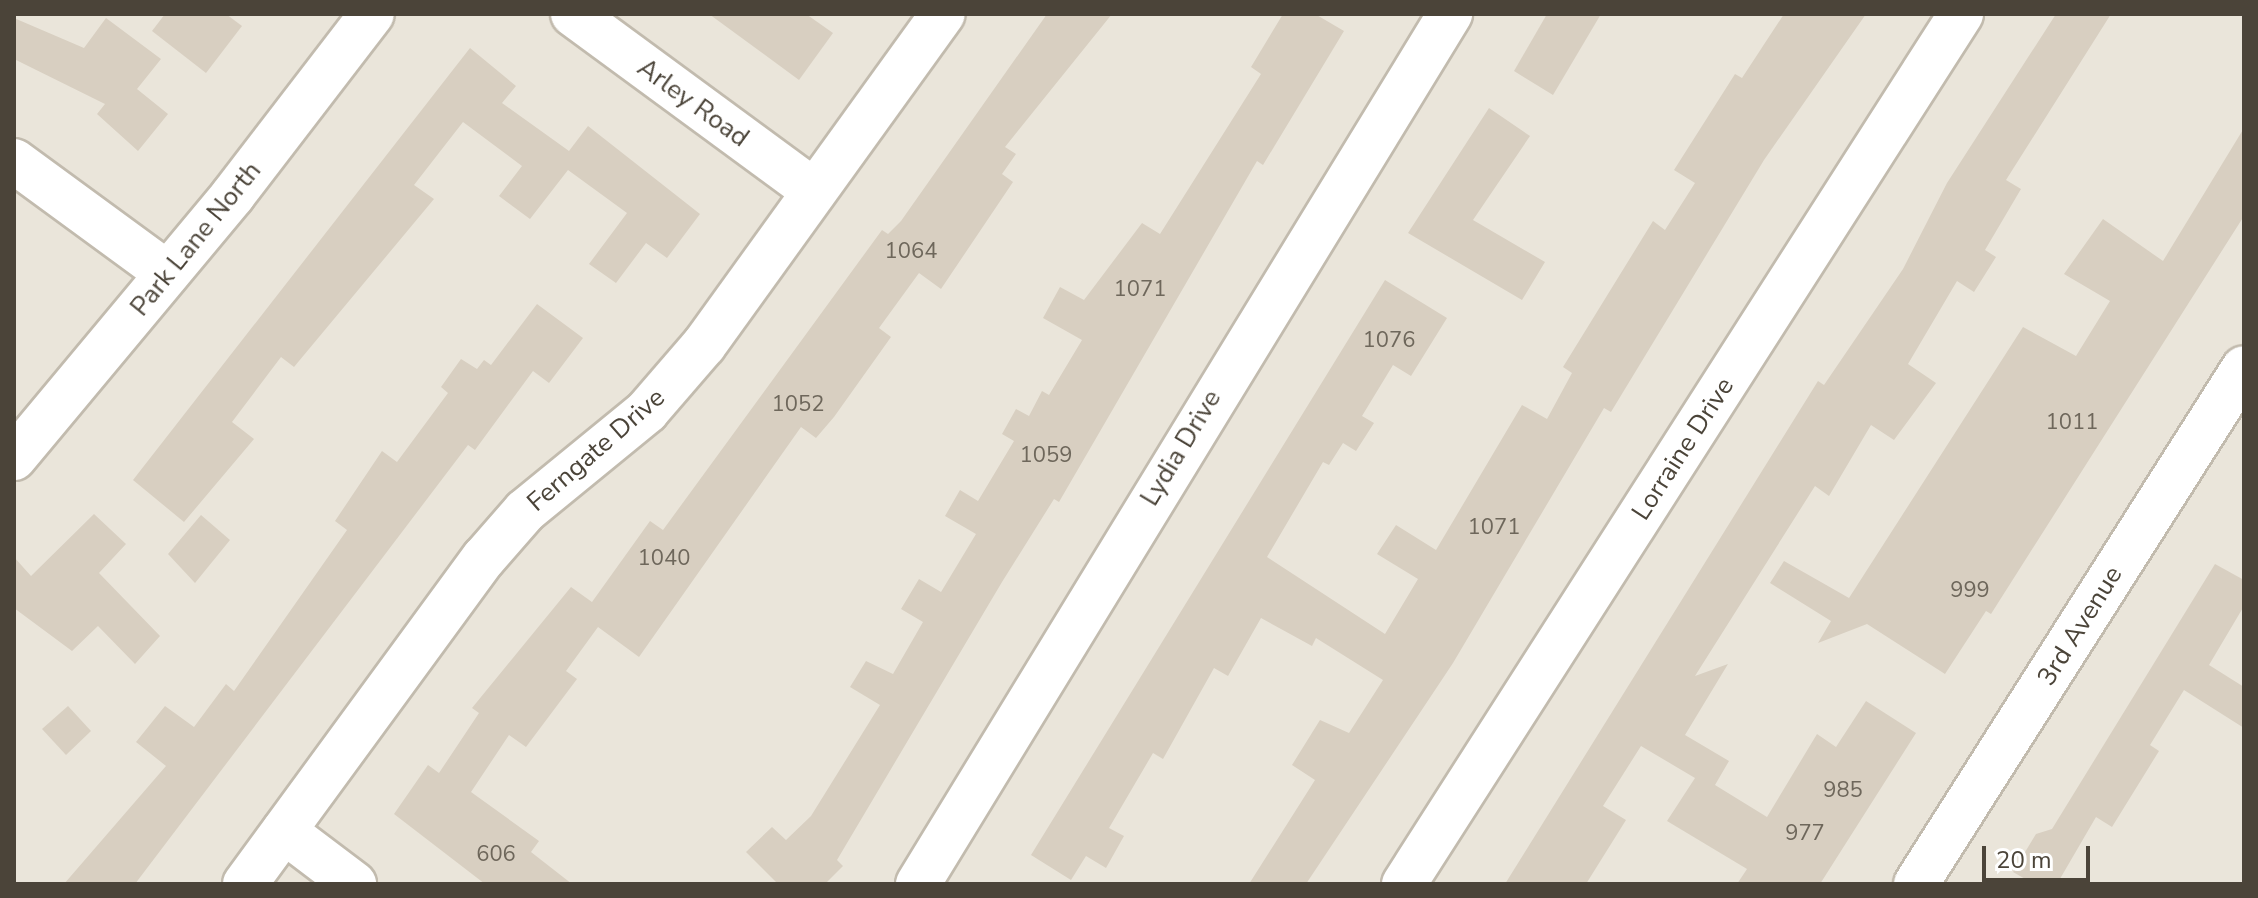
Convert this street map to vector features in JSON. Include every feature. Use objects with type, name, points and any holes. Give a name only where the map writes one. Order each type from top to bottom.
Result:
[{"type":"street","name":"Park Lane North","points":[[14,458],[167,273],[372,14]]},
{"type":"street","name":"Arley Road","points":[[573,14],[814,191]]},
{"type":"street","name":"Ferngate Drive","points":[[245,884],[484,558],[525,511],[647,411],[704,345],[943,14]]},
{"type":"street","name":"Lydia Drive","points":[[918,884],[1450,14]]},
{"type":"street","name":"Lorraine Drive","points":[[1404,884],[1961,14]]},
{"type":"street","points":[[14,161],[167,273]]},
{"type":"street","name":"3rd Avenue","points":[[1916,884],[2244,368]]},
{"type":"street","points":[[284,831],[354,884]]},
{"type":"shaded area","points":[[14,14],[2244,14],[2244,884],[14,884]]},
{"type":"building","points":[[165,14],[226,14],[242,26],[206,73],[152,31]]},
{"type":"building","points":[[709,14],[806,14],[833,33],[799,80]]},
{"type":"building","points":[[1047,14],[1112,14],[1005,147],[1016,154],[1002,174],[1013,182],[941,289],[919,273],[879,328],[891,337],[834,417],[816,438],[801,427],[639,657],[598,627],[566,671],[577,679],[526,747],[509,735],[471,792],[539,841],[531,852],[572,884],[485,884],[394,814],[428,765],[439,773],[479,713],[472,708],[571,587],[592,602],[650,521],[663,530],[882,230],[888,234],[901,221]]},
{"type":"building","points":[[1283,14],[1315,14],[1344,31],[1263,165],[1257,161],[1059,502],[1054,499],[1002,582],[837,860],[843,866],[825,884],[778,884],[746,852],[772,827],[786,840],[811,816],[880,705],[850,687],[866,661],[893,674],[923,622],[901,609],[919,579],[941,592],[976,534],[945,516],[960,490],[978,501],[1014,441],[1002,434],[1016,409],[1029,416],[1042,391],[1049,395],[1082,340],[1043,318],[1060,287],[1084,300],[1142,223],[1160,234],[1261,74],[1251,67]]},
{"type":"building","points":[[1547,14],[1601,14],[1553,95],[1514,71]]},
{"type":"building","points":[[1784,14],[1866,14],[1764,160],[1611,412],[1604,408],[1453,663],[1306,884],[1249,884],[1315,780],[1292,765],[1320,720],[1349,733],[1383,680],[1316,638],[1312,646],[1261,618],[1228,676],[1214,668],[1163,759],[1153,753],[1109,828],[1124,836],[1106,868],[1086,856],[1071,880],[1031,855],[1385,280],[1447,318],[1411,376],[1393,365],[1362,416],[1374,423],[1356,451],[1343,443],[1329,465],[1323,462],[1267,557],[1385,634],[1418,579],[1377,554],[1396,525],[1436,550],[1522,405],[1547,419],[1572,373],[1563,367],[1653,221],[1665,230],[1695,183],[1674,170],[1735,74],[1742,78]]},
{"type":"building","points":[[2056,14],[2111,14],[2006,180],[2021,189],[1985,250],[1996,257],[1974,292],[1957,281],[1908,364],[1936,383],[1894,440],[1871,425],[1829,496],[1815,486],[1695,676],[1728,664],[1685,735],[1729,761],[1715,785],[1767,817],[1817,734],[1836,747],[1866,701],[1916,733],[1820,884],[1737,884],[1747,869],[1667,821],[1695,778],[1641,746],[1603,806],[1626,820],[1586,884],[1505,884],[1818,381],[1824,385],[1903,269],[1947,183]]},
{"type":"building","points":[[14,18],[84,48],[106,18],[161,59],[137,89],[168,114],[138,151],[97,114],[105,104],[14,59]]},
{"type":"building","points":[[470,48],[516,86],[502,103],[569,151],[588,126],[700,214],[667,258],[646,243],[616,283],[589,264],[627,213],[568,170],[530,219],[499,196],[522,166],[463,122],[414,185],[434,199],[294,367],[281,357],[232,422],[254,439],[184,522],[133,480]]},
{"type":"building","points":[[1489,108],[1530,136],[1473,220],[1545,262],[1522,300],[1408,233]]},
{"type":"building","points":[[2244,128],[2244,216],[1991,614],[1986,611],[1945,674],[1867,624],[1818,643],[1831,621],[1770,583],[1784,561],[1849,598],[2023,327],[2076,356],[2110,301],[2064,274],[2103,219],[2163,261]]},
{"type":"building","points":[[537,304],[583,338],[549,383],[533,371],[475,450],[468,445],[135,884],[64,884],[166,766],[136,742],[165,706],[194,727],[226,684],[234,691],[347,530],[335,521],[382,451],[397,462],[448,393],[441,387],[461,359],[477,369],[484,360],[491,365]]},
{"type":"building","points":[[94,514],[126,544],[99,573],[160,636],[135,664],[98,626],[72,651],[14,608],[14,557],[31,576]]},
{"type":"building","points":[[201,515],[230,540],[195,583],[168,554]]},
{"type":"building","points":[[2215,564],[2244,580],[2244,606],[2209,665],[2244,687],[2244,728],[2184,690],[2150,745],[2159,751],[2112,827],[2096,817],[2057,884],[2034,884],[2013,872],[2036,834],[2052,829]]},
{"type":"building","points":[[68,706],[91,731],[66,755],[42,729]]}]
